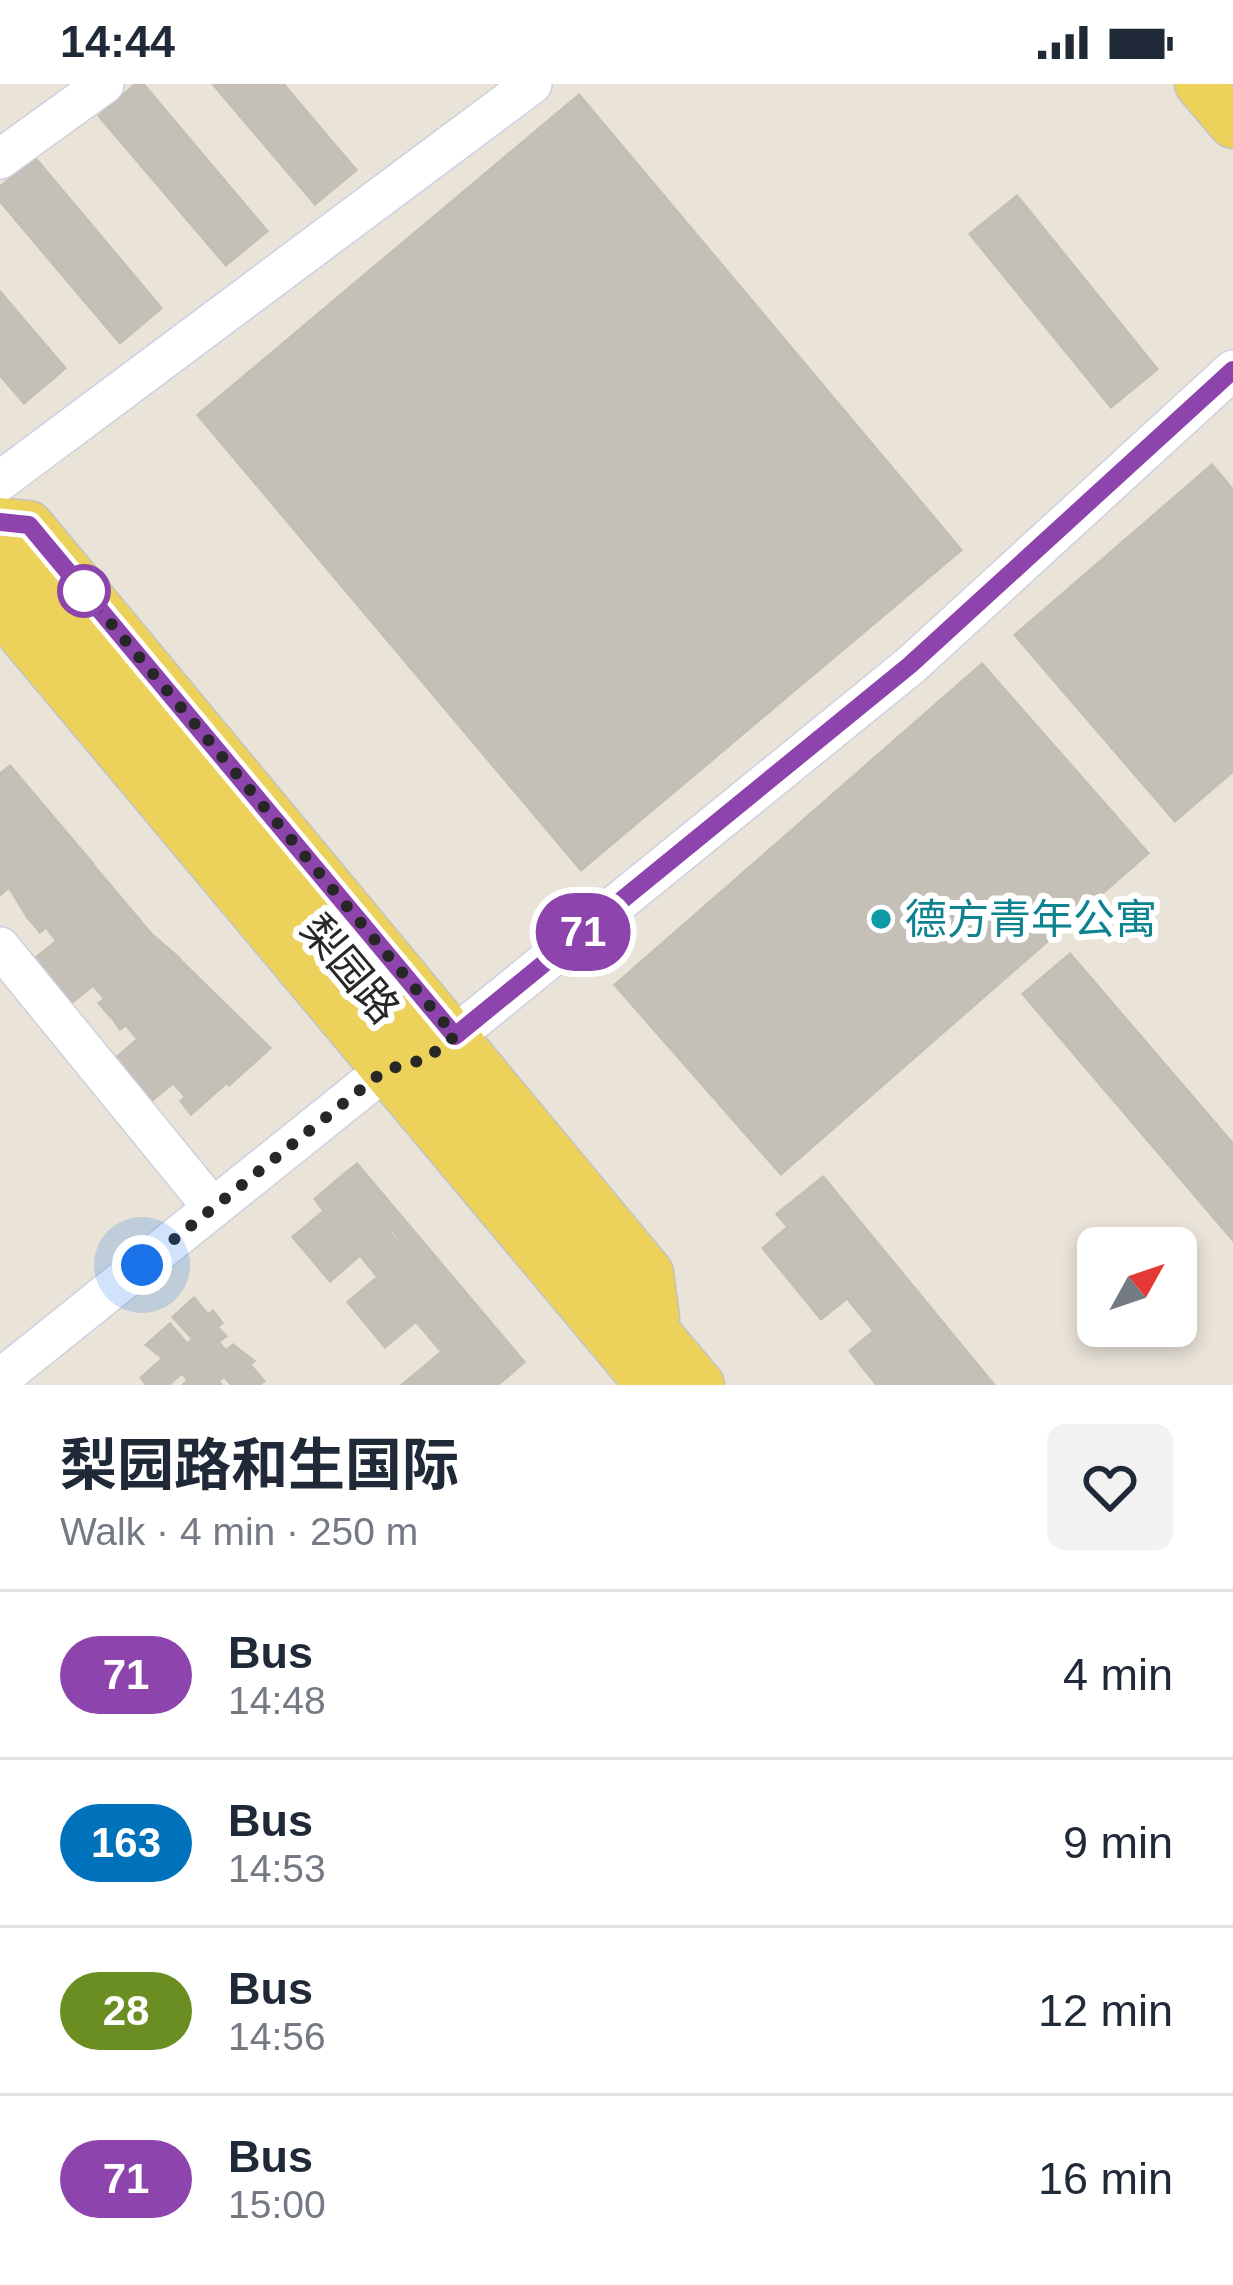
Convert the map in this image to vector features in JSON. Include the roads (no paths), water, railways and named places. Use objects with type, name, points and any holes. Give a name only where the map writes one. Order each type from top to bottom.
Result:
[{"type":"main road","points":[[1199,84],[1233,124]]},
{"type":"main road","points":[[0,522],[29,525],[422,1055]]},
{"type":"main road","name":"梨园路","points":[[0,554],[700,1385]]},
{"type":"main road","name":"梨园路","points":[[0,608],[422,1055],[650,1385]]},
{"type":"street","points":[[0,160],[104,84]]},
{"type":"street","points":[[0,481],[532,84]]},
{"type":"street","points":[[0,1379],[213,1208],[422,1055],[910,665],[1233,370]]},
{"type":"street","points":[[0,947],[213,1208]]},
{"type":"place","name":"德方青年公寓","points":[[881,919]]}]
